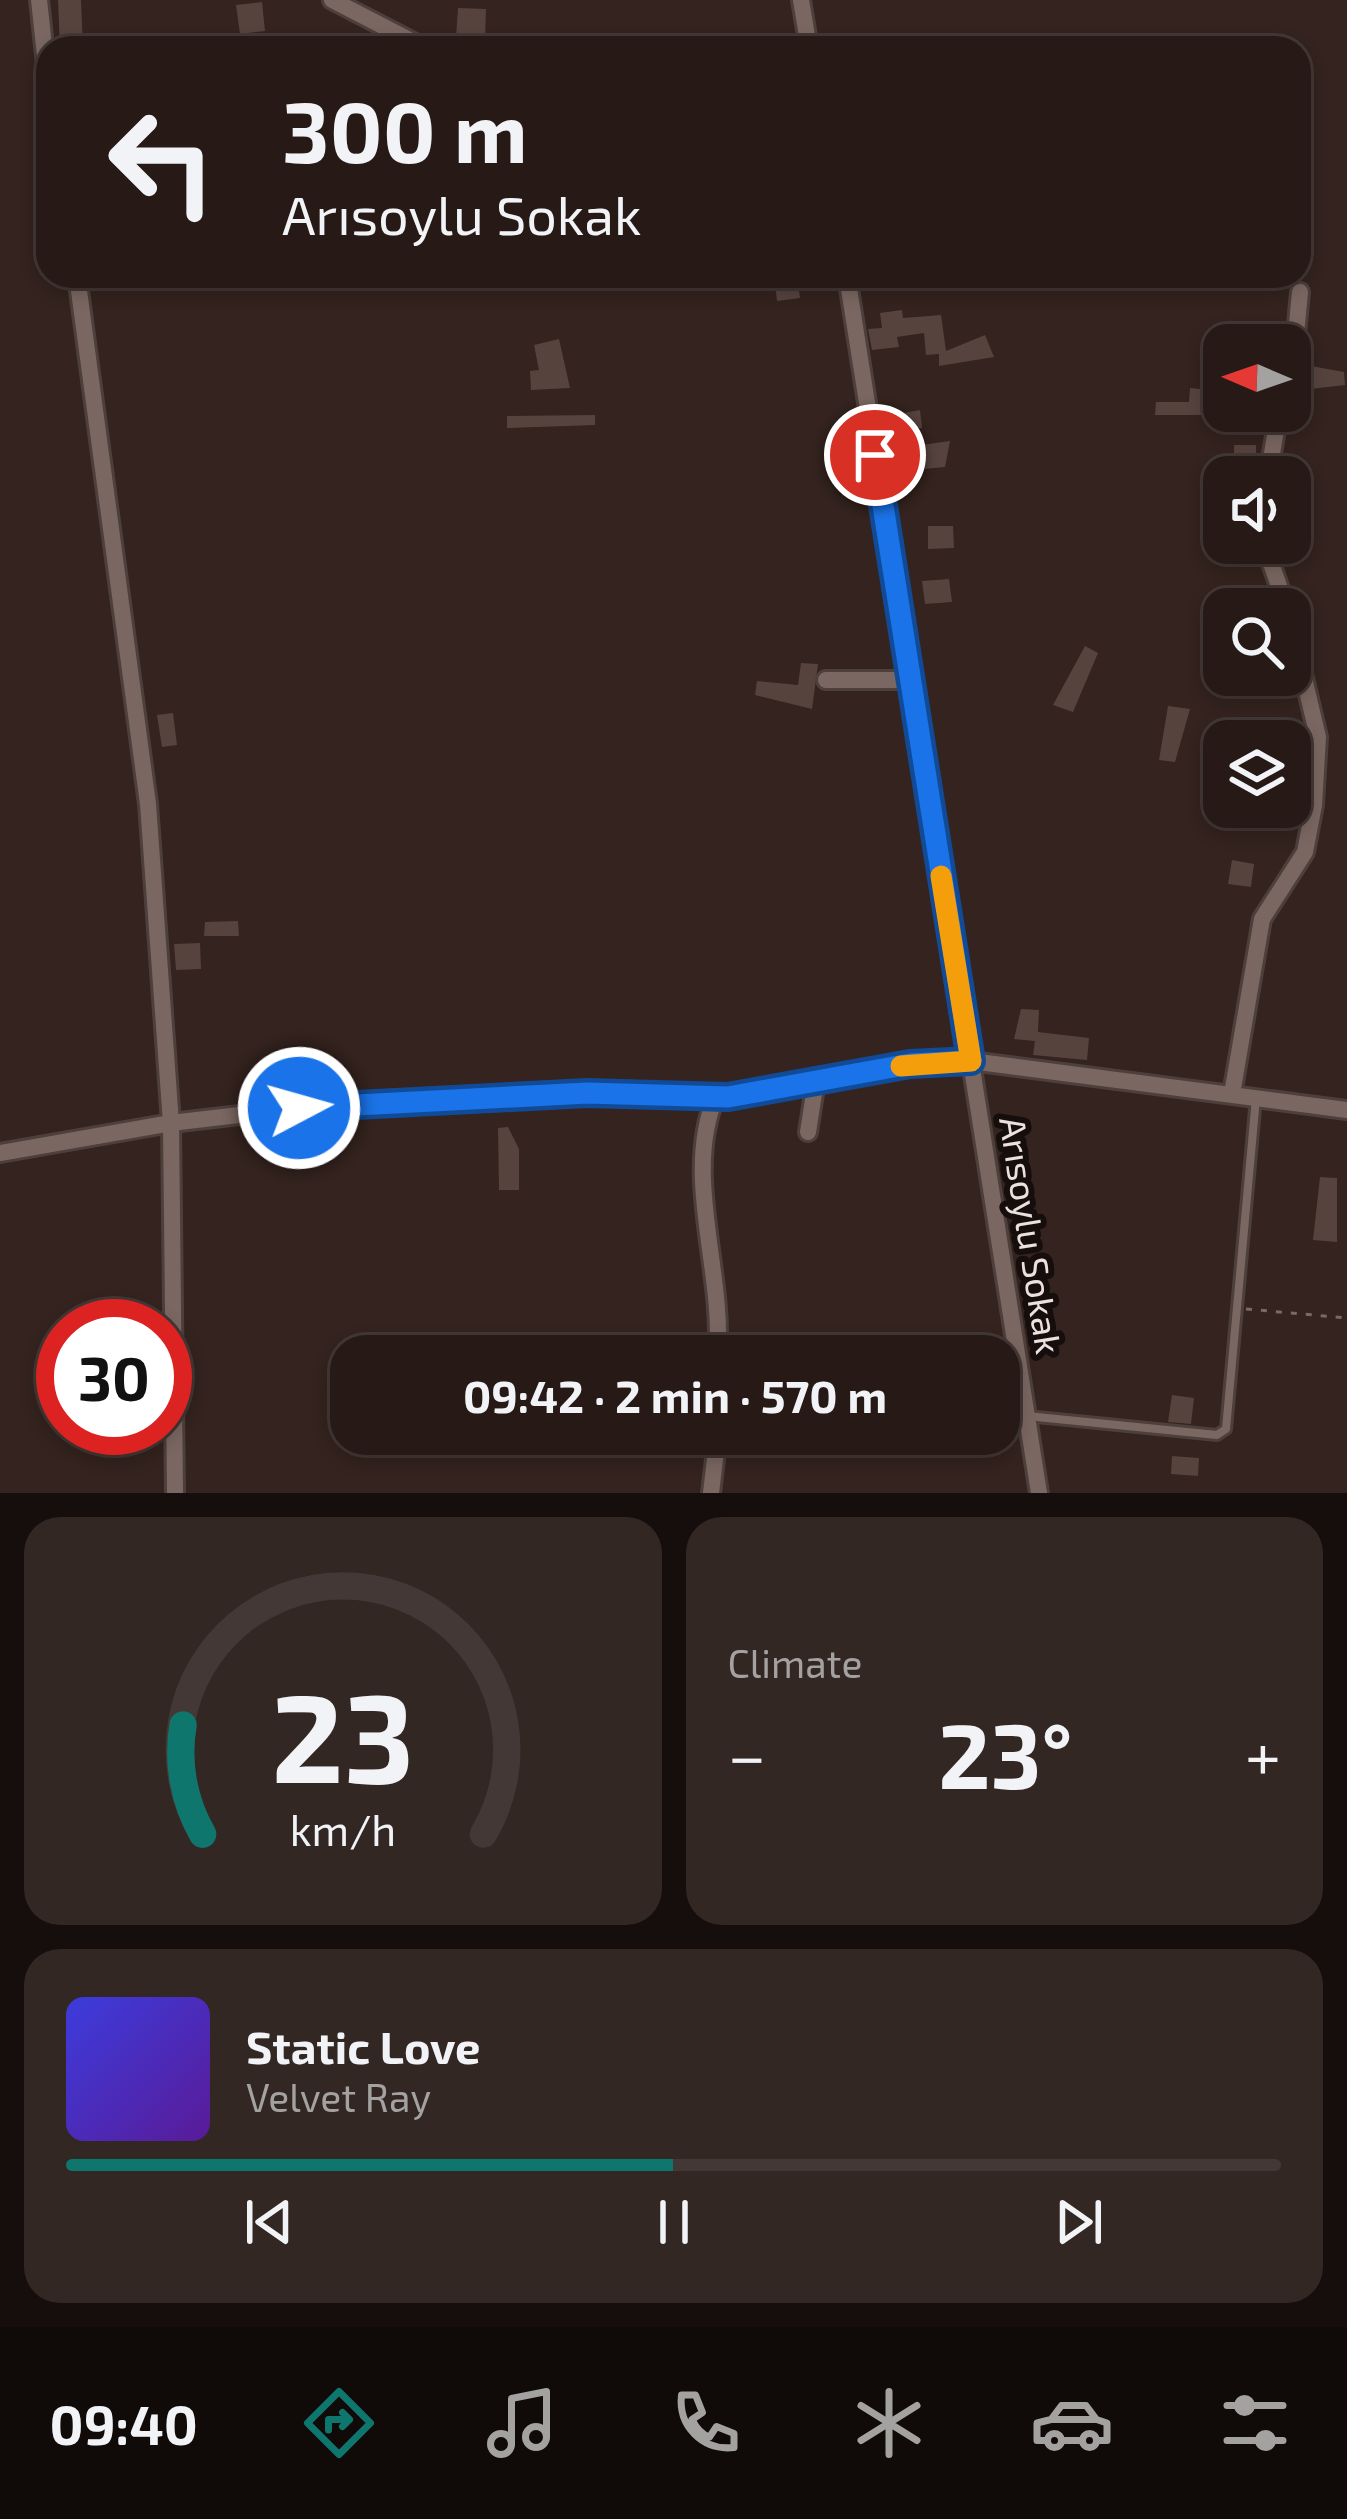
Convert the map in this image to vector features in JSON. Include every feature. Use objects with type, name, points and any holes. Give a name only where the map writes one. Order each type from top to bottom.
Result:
[{"type":"street","points":[[40,0],[44,36]]},
{"type":"street","points":[[332,0],[402,36]]},
{"type":"street","points":[[801,0],[807,36]]},
{"type":"street","points":[[78,288],[148,804],[172,1123],[175,1493]]},
{"type":"street","name":"Arısoylu Sokak","points":[[849,288],[1039,1493]]},
{"type":"street","points":[[1297,324],[1300,292]]},
{"type":"street","points":[[826,680],[910,680]]},
{"type":"street","points":[[1232,1094],[1262,919],[1305,852],[1314,805],[1318,737],[1308,696]]},
{"type":"street","points":[[0,1154],[172,1123],[435,1097],[716,1096],[910,1064],[971,1061],[1347,1110]]},
{"type":"street","points":[[808,1132],[816,1082]]},
{"type":"street","points":[[716,1096],[709,1112],[705,1191],[719,1335]]},
{"type":"street","points":[[710,1493],[715,1455]]},
{"type":"lane","points":[[1027,1416],[1221,1434],[1228,1426],[1256,1097]]},
{"type":"path","points":[[1238,1309],[1347,1318]]},
{"type":"building","points":[[58,0],[81,0],[82,36],[60,36]]},
{"type":"building","points":[[262,2],[265,31],[240,34],[236,5]]},
{"type":"building","points":[[458,8],[486,9],[485,36],[456,36]]},
{"type":"building","points":[[775,288],[799,288],[800,298],[777,301]]},
{"type":"building","points":[[902,310],[903,318],[941,315],[946,351],[985,335],[994,357],[939,366],[939,354],[926,355],[924,333],[897,337],[899,347],[872,350],[868,329],[882,328],[880,313]]},
{"type":"building","points":[[559,339],[570,388],[531,390],[530,371],[539,370],[534,345]]},
{"type":"building","points":[[1311,366],[1344,372],[1345,385],[1311,389]]},
{"type":"building","points":[[1190,388],[1203,389],[1203,415],[1155,415],[1156,402],[1189,402]]},
{"type":"building","points":[[920,410],[922,428],[885,434],[882,417]]},
{"type":"building","points":[[595,415],[595,425],[507,428],[507,416]]},
{"type":"building","points":[[950,441],[945,467],[923,469],[921,445]]},
{"type":"building","points":[[1234,445],[1256,445],[1256,456],[1234,456]]},
{"type":"building","points":[[928,526],[953,526],[954,548],[928,549]]},
{"type":"building","points":[[949,579],[952,602],[925,604],[922,581]]},
{"type":"building","points":[[1085,646],[1098,653],[1073,712],[1053,705]]},
{"type":"building","points":[[801,663],[818,664],[812,709],[755,695],[757,681],[798,685]]},
{"type":"building","points":[[1168,706],[1190,709],[1175,762],[1159,760]]},
{"type":"building","points":[[173,713],[177,745],[162,747],[157,715]]},
{"type":"building","points":[[1232,860],[1254,864],[1251,887],[1228,884]]},
{"type":"building","points":[[238,921],[239,936],[204,936],[205,922]]},
{"type":"building","points":[[200,943],[201,969],[176,970],[174,944]]},
{"type":"building","points":[[1021,1009],[1039,1010],[1038,1032],[1089,1038],[1087,1060],[1033,1055],[1035,1041],[1014,1039]]},
{"type":"building","points":[[508,1127],[519,1149],[519,1190],[499,1190],[498,1128]]},
{"type":"building","points":[[1320,1177],[1337,1178],[1337,1242],[1313,1240]]},
{"type":"building","points":[[1172,1395],[1194,1398],[1191,1424],[1168,1422]]},
{"type":"building","points":[[1172,1456],[1199,1458],[1198,1476],[1171,1474]]},
{"type":"slow traffic","points":[[901,1066],[971,1061],[941,876]]},
{"type":"route","points":[[299,1108],[435,1097],[587,1093],[728,1097],[910,1064],[971,1061],[875,455]]}]
